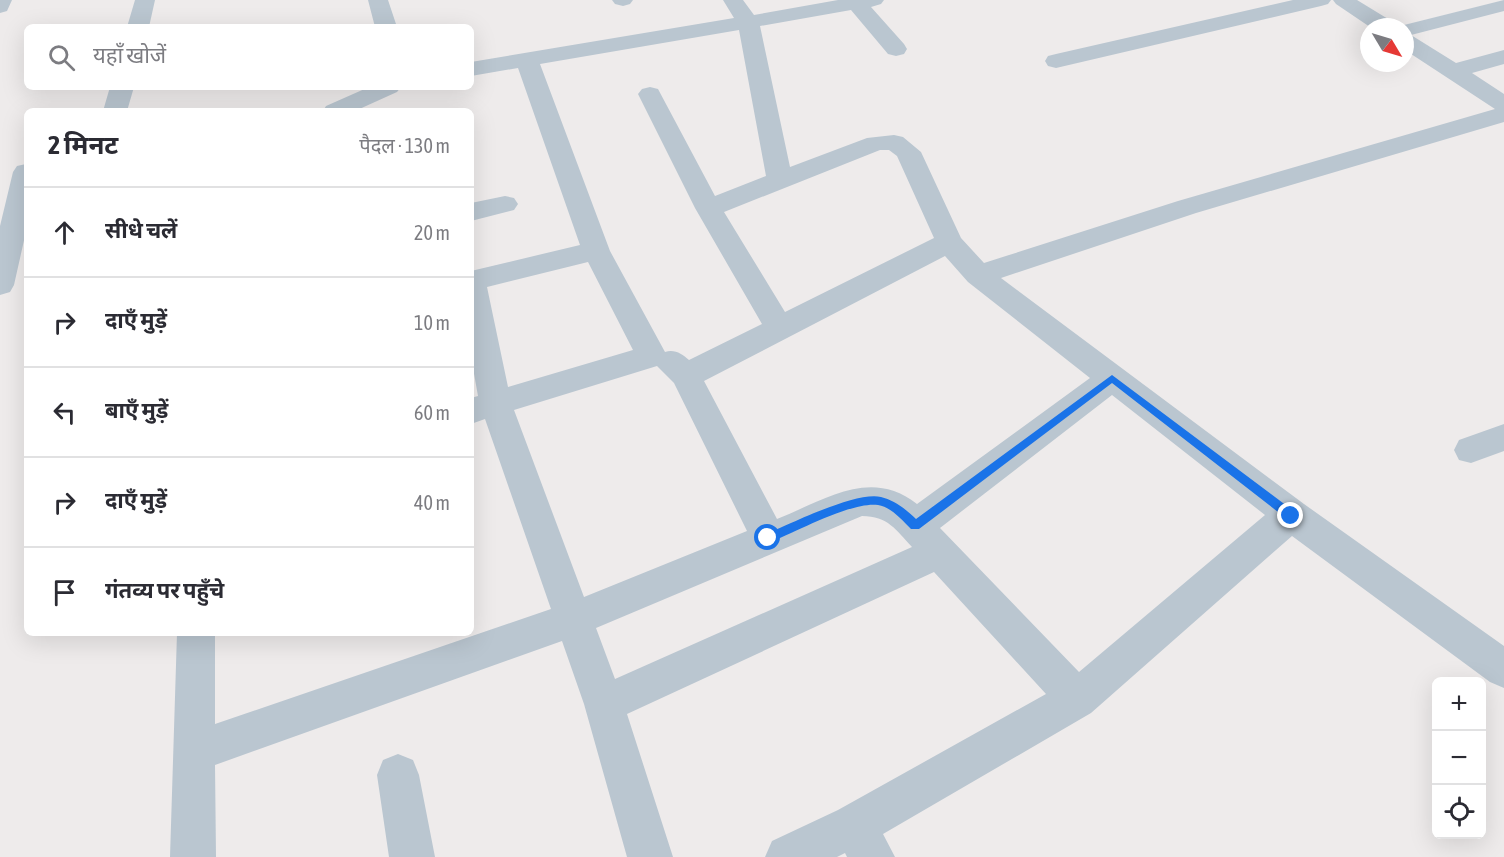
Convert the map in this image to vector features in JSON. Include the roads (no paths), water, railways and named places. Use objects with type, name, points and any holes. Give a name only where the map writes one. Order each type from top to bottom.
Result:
[{"type":"street","points":[[0,7],[2,0]]},
{"type":"street","points":[[139,24],[145,0]]},
{"type":"street","points":[[378,0],[385,24]]},
{"type":"street","points":[[734,0],[748,22],[780,180]]},
{"type":"street","points":[[1056,61],[1321,0]]},
{"type":"street","points":[[1343,0],[1371,18]]},
{"type":"street","points":[[474,69],[861,1],[896,50]]},
{"type":"street","points":[[1414,28],[1504,6]]},
{"type":"street","points":[[1414,46],[1504,104]]},
{"type":"street","points":[[1453,71],[1504,57]]},
{"type":"street","points":[[527,61],[596,251],[651,356]]},
{"type":"street","points":[[117,108],[121,90]]},
{"type":"street","points":[[650,94],[708,208],[780,329]]},
{"type":"street","points":[[345,108],[381,97]]},
{"type":"street","points":[[978,275],[1209,200],[1504,114]]},
{"type":"street","points":[[708,208],[876,143],[894,142],[908,152],[949,242],[978,275],[1291,516],[1504,669]]},
{"type":"street","points":[[0,285],[18,174]]},
{"type":"street","points":[[474,211],[505,204]]},
{"type":"street","points":[[686,376],[949,242]]},
{"type":"street","points":[[474,280],[596,251]]},
{"type":"street","points":[[474,310],[484,407],[574,619],[604,704],[650,857]]},
{"type":"street","points":[[484,407],[651,356],[669,361],[686,376],[768,538]]},
{"type":"street","points":[[604,704],[927,539],[1112,378]]},
{"type":"street","points":[[1471,450],[1504,437]]},
{"type":"street","points":[[194,752],[574,619],[860,501],[881,501],[903,513],[1077,699]]},
{"type":"street","points":[[788,857],[863,842],[1077,699],[1291,516]]},
{"type":"street","points":[[193,857],[196,636]]},
{"type":"street","points":[[398,775],[412,857]]}]
